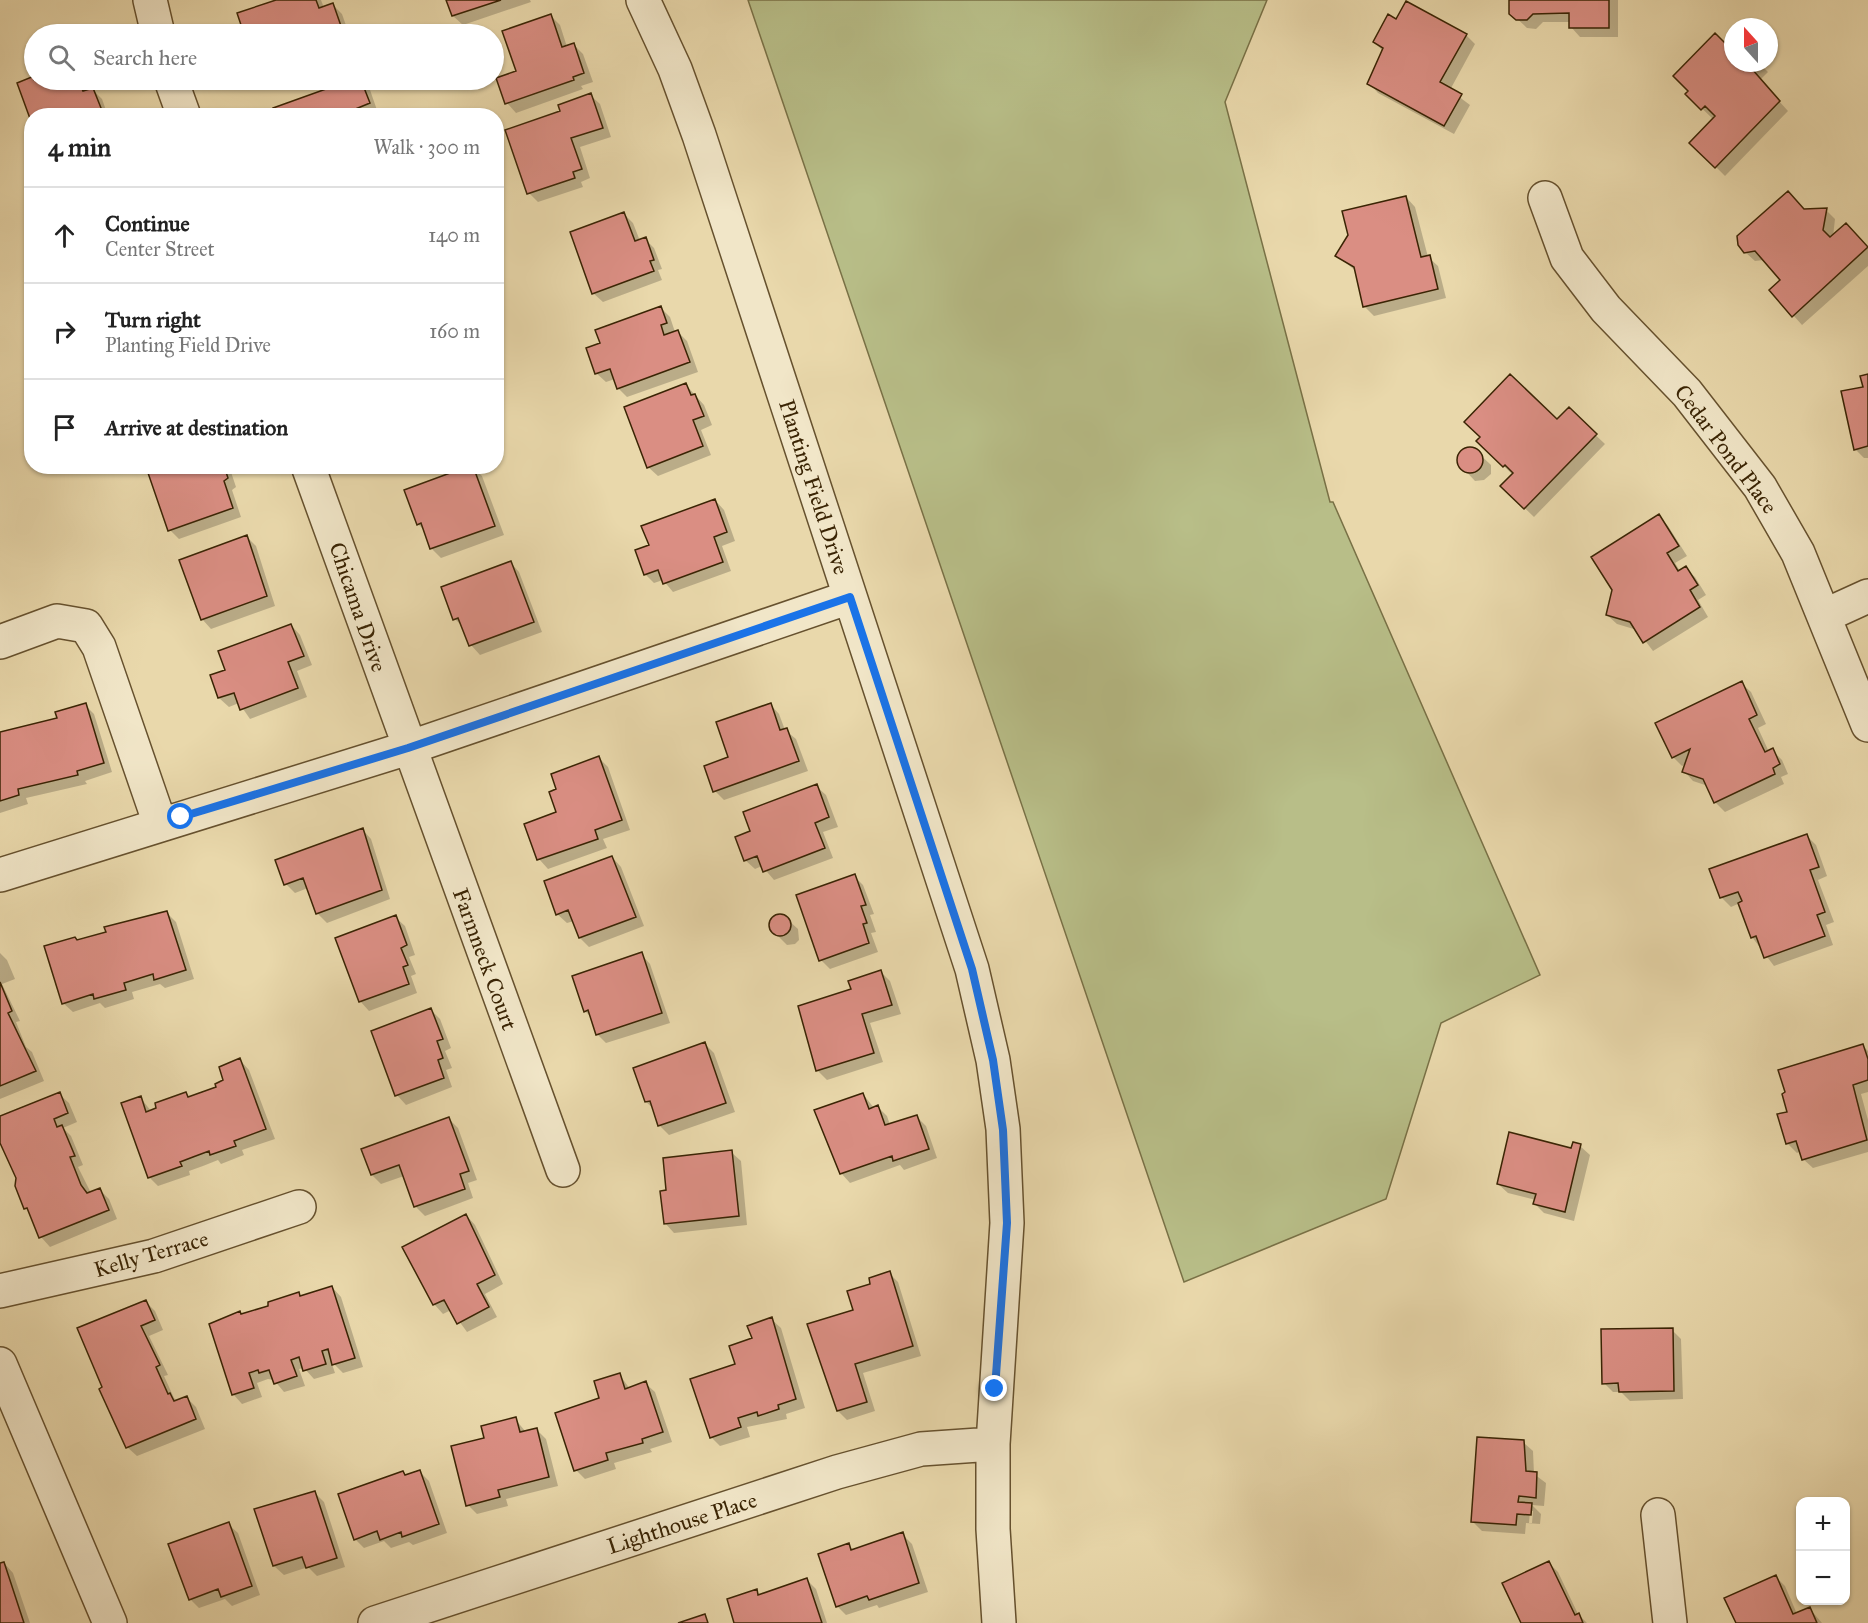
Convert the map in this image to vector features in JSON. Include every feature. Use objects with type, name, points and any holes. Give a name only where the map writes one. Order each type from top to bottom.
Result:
[{"type":"street","points":[[150,0],[156,24]]},
{"type":"street","name":"Planting Field Drive","points":[[643,0],[675,69],[699,135],[972,969],[993,1060],[1003,1130],[1007,1223],[993,1444],[993,1529],[999,1623]]},
{"type":"street","points":[[175,90],[181,108]]},
{"type":"street","name":"Cedar Pond Place","points":[[1545,198],[1567,258],[1606,309],[1686,393],[1760,487],[1798,553],[1868,725]]},
{"type":"street","name":"Chicama Drive","points":[[311,474],[408,748]]},
{"type":"street","points":[[1824,616],[1868,596]]},
{"type":"street","points":[[0,875],[408,748],[850,597]]},
{"type":"street","points":[[0,642],[57,621],[86,626],[99,647],[160,824]]},
{"type":"street","name":"Farmneck Court","points":[[408,748],[563,1170]]},
{"type":"street","name":"Kelly Terrace","points":[[0,1291],[154,1256],[299,1207]]},
{"type":"street","points":[[0,1364],[110,1623]]},
{"type":"street","name":"Lighthouse Place","points":[[375,1623],[837,1472],[921,1449],[993,1444]]},
{"type":"street","points":[[1658,1515],[1670,1623]]},
{"type":"green space","points":[[748,0],[1267,0],[1225,102],[1330,502],[1333,502],[1540,975],[1441,1023],[1386,1199],[1184,1282]]},
{"type":"building","points":[[276,0],[316,0],[319,8],[333,3],[340,24],[241,24],[237,13]]},
{"type":"building","points":[[446,0],[501,0],[452,16]]},
{"type":"building","points":[[1509,0],[1609,0],[1609,28],[1569,28],[1569,13],[1533,14],[1527,20],[1516,20],[1509,14]]},
{"type":"building","points":[[1406,1],[1467,34],[1440,82],[1462,94],[1444,126],[1367,84],[1383,48],[1373,42],[1388,14],[1396,19]]},
{"type":"building","points":[[551,14],[562,47],[574,43],[584,73],[573,77],[574,80],[505,104],[500,90],[504,90],[504,75],[516,71],[504,37],[504,30]]},
{"type":"building","points":[[1715,33],[1724,42],[1724,72],[1755,72],[1780,101],[1715,168],[1689,143],[1715,116],[1705,106],[1701,110],[1685,94],[1688,91],[1673,76]]},
{"type":"building","points":[[24,80],[24,90],[94,90],[101,108],[26,108],[17,83]]},
{"type":"building","points":[[323,90],[365,90],[370,103],[358,108],[273,108]]},
{"type":"building","points":[[591,93],[603,128],[571,138],[582,169],[573,172],[575,178],[527,194],[505,130],[560,111],[558,105]]},
{"type":"building","points":[[1788,191],[1804,209],[1827,208],[1823,230],[1830,237],[1846,223],[1868,247],[1792,317],[1769,290],[1780,280],[1755,251],[1744,253],[1738,245],[1737,236]]},
{"type":"building","points":[[1406,196],[1421,257],[1430,255],[1438,289],[1363,307],[1354,267],[1335,256],[1348,235],[1342,211]]},
{"type":"building","points":[[624,212],[635,241],[646,237],[654,260],[650,261],[654,271],[592,294],[570,232]]},
{"type":"building","points":[[661,306],[667,323],[661,325],[664,335],[678,330],[690,362],[617,389],[610,369],[595,374],[586,348],[600,343],[595,330]]},
{"type":"building","points":[[1510,374],[1557,419],[1569,407],[1597,434],[1524,509],[1500,486],[1513,473],[1505,465],[1503,467],[1476,441],[1480,437],[1464,422]]},
{"type":"building","points":[[1868,374],[1868,446],[1854,450],[1841,391],[1863,387],[1860,376]]},
{"type":"building","points":[[686,383],[691,395],[695,394],[704,416],[693,420],[703,446],[647,468],[624,407]]},
{"type":"building","points":[[1470,447],[1479,451],[1483,460],[1479,469],[1470,473],[1461,469],[1457,460],[1461,451]]},
{"type":"building","points":[[148,474],[227,474],[228,478],[224,481],[233,508],[168,531]]},
{"type":"building","points":[[447,474],[476,474],[495,526],[430,549],[421,523],[417,525],[404,490]]},
{"type":"building","points":[[715,499],[727,532],[714,537],[723,562],[663,584],[658,570],[644,575],[635,550],[649,545],[641,526]]},
{"type":"building","points":[[1659,514],[1679,546],[1667,553],[1678,571],[1686,566],[1698,585],[1690,590],[1700,607],[1643,643],[1630,622],[1606,615],[1612,590],[1591,557]]},
{"type":"building","points":[[247,535],[267,596],[201,620],[179,560]]},
{"type":"building","points":[[511,561],[534,622],[469,646],[458,618],[453,620],[441,587]]},
{"type":"building","points":[[291,624],[304,656],[288,662],[298,688],[240,710],[234,693],[218,698],[210,675],[225,670],[218,651]]},
{"type":"building","points":[[1742,681],[1757,715],[1749,719],[1765,752],[1773,748],[1780,764],[1773,768],[1775,774],[1714,803],[1703,779],[1682,772],[1690,749],[1672,758],[1655,723]]},
{"type":"building","points":[[86,703],[104,763],[77,771],[78,775],[18,789],[19,795],[0,801],[0,732],[57,718],[55,712]]},
{"type":"building","points":[[771,703],[780,730],[787,728],[799,761],[713,792],[704,766],[728,757],[716,722]]},
{"type":"building","points":[[599,756],[622,820],[595,830],[598,839],[537,860],[524,824],[556,812],[549,792],[556,789],[551,774]]},
{"type":"building","points":[[817,784],[829,817],[815,823],[825,848],[763,872],[757,856],[744,861],[735,837],[750,831],[743,812]]},
{"type":"building","points":[[363,828],[382,890],[316,914],[303,878],[284,885],[275,860]]},
{"type":"building","points":[[1807,834],[1819,867],[1810,870],[1825,912],[1817,915],[1825,936],[1764,958],[1756,936],[1751,938],[1738,903],[1742,901],[1738,892],[1720,898],[1709,869]]},
{"type":"building","points":[[612,856],[636,917],[579,938],[568,910],[556,915],[544,881]]},
{"type":"building","points":[[855,874],[866,905],[861,906],[867,923],[863,924],[869,943],[819,961],[796,895]]},
{"type":"building","points":[[167,911],[186,970],[154,980],[153,974],[124,983],[126,990],[94,999],[93,994],[62,1004],[44,946],[75,937],[77,940],[106,932],[104,927]]},
{"type":"building","points":[[780,914],[788,917],[791,925],[788,933],[780,936],[772,933],[769,925],[772,917]]},
{"type":"building","points":[[396,915],[407,945],[401,948],[408,965],[403,967],[409,984],[359,1002],[335,938]]},
{"type":"building","points":[[642,952],[662,1013],[596,1035],[588,1010],[584,1012],[572,976]]},
{"type":"building","points":[[881,970],[892,1005],[862,1014],[874,1053],[816,1071],[798,1006],[851,989],[848,981]]},
{"type":"building","points":[[0,982],[12,1011],[8,1013],[36,1071],[0,1086]]},
{"type":"building","points":[[431,1008],[443,1039],[437,1041],[443,1058],[438,1060],[444,1078],[395,1096],[371,1031]]},
{"type":"building","points":[[705,1042],[726,1103],[658,1126],[650,1101],[645,1102],[633,1068]]},
{"type":"building","points":[[1863,1044],[1868,1059],[1868,1080],[1853,1085],[1867,1140],[1802,1160],[1796,1141],[1786,1144],[1777,1114],[1787,1112],[1782,1094],[1785,1092],[1778,1070]]},
{"type":"building","points":[[240,1058],[266,1129],[234,1141],[236,1146],[210,1155],[209,1151],[180,1162],[182,1166],[148,1178],[121,1103],[141,1096],[146,1112],[156,1108],[155,1103],[186,1092],[188,1097],[216,1087],[215,1084],[223,1080],[219,1067]]},
{"type":"building","points":[[60,1092],[68,1113],[54,1119],[57,1127],[62,1125],[75,1156],[70,1157],[81,1185],[87,1193],[100,1188],[109,1210],[39,1238],[27,1208],[24,1209],[15,1186],[16,1178],[0,1143],[0,1116]]},
{"type":"building","points":[[863,1093],[869,1109],[878,1105],[885,1125],[917,1115],[929,1149],[893,1161],[892,1156],[840,1174],[814,1110]]},
{"type":"building","points":[[449,1117],[469,1171],[460,1174],[465,1189],[414,1207],[399,1165],[371,1175],[361,1149]]},
{"type":"building","points":[[1509,1132],[1571,1148],[1573,1142],[1581,1144],[1565,1212],[1533,1204],[1536,1194],[1497,1184]]},
{"type":"building","points":[[732,1150],[739,1216],[664,1224],[660,1191],[666,1190],[663,1158]]},
{"type":"building","points":[[466,1214],[495,1275],[477,1284],[489,1307],[457,1324],[444,1300],[433,1305],[402,1247]]},
{"type":"building","points":[[890,1271],[913,1346],[855,1364],[867,1402],[837,1411],[807,1324],[853,1310],[847,1291],[870,1284],[869,1278]]},
{"type":"building","points":[[332,1286],[355,1358],[332,1365],[328,1349],[322,1351],[326,1364],[303,1371],[299,1357],[291,1360],[297,1376],[274,1384],[269,1370],[259,1373],[258,1370],[249,1373],[254,1388],[232,1395],[209,1324],[240,1311],[241,1314],[268,1306],[268,1302],[299,1292],[300,1296]]},
{"type":"building","points":[[146,1300],[155,1320],[141,1326],[160,1365],[156,1367],[168,1394],[170,1393],[174,1401],[187,1396],[196,1419],[126,1448],[99,1389],[102,1387],[77,1328]]},
{"type":"building","points":[[772,1317],[796,1399],[778,1405],[779,1409],[758,1416],[757,1412],[738,1418],[741,1427],[710,1438],[690,1379],[735,1364],[729,1346],[752,1338],[747,1326]]},
{"type":"building","points":[[1673,1328],[1674,1391],[1619,1392],[1618,1383],[1602,1384],[1601,1329]]},
{"type":"building","points":[[620,1373],[625,1389],[646,1381],[663,1432],[642,1439],[643,1443],[606,1453],[608,1460],[574,1471],[555,1413],[599,1398],[594,1381]]},
{"type":"building","points":[[516,1417],[520,1432],[537,1428],[549,1477],[498,1490],[500,1497],[466,1506],[451,1446],[484,1438],[481,1426]]},
{"type":"building","points":[[1477,1437],[1524,1440],[1526,1471],[1537,1472],[1536,1498],[1519,1496],[1518,1502],[1532,1503],[1531,1515],[1517,1514],[1516,1525],[1471,1522]]},
{"type":"building","points":[[420,1470],[439,1524],[402,1537],[401,1532],[380,1540],[377,1531],[354,1540],[338,1494],[403,1471],[405,1475]]},
{"type":"building","points":[[315,1491],[337,1558],[306,1568],[302,1557],[273,1566],[254,1509]]},
{"type":"building","points":[[229,1522],[252,1586],[221,1597],[218,1589],[189,1600],[168,1544]]},
{"type":"building","points":[[903,1532],[919,1583],[869,1600],[867,1596],[836,1607],[818,1554],[849,1543],[851,1550]]},
{"type":"building","points":[[1549,1561],[1575,1615],[1579,1613],[1583,1623],[1521,1623],[1502,1583]]},
{"type":"building","points":[[4,1562],[24,1623],[0,1623],[0,1563]]},
{"type":"building","points":[[1776,1575],[1793,1614],[1810,1607],[1817,1623],[1736,1623],[1724,1598]]},
{"type":"building","points":[[807,1578],[822,1623],[734,1623],[727,1599],[757,1589],[758,1595]]},
{"type":"building","points":[[705,1614],[708,1623],[678,1623]]},
{"type":"route","points":[[181,817],[408,748],[850,597],[972,969],[993,1060],[1003,1130],[1007,1223],[1004,1293],[995,1389]]}]
